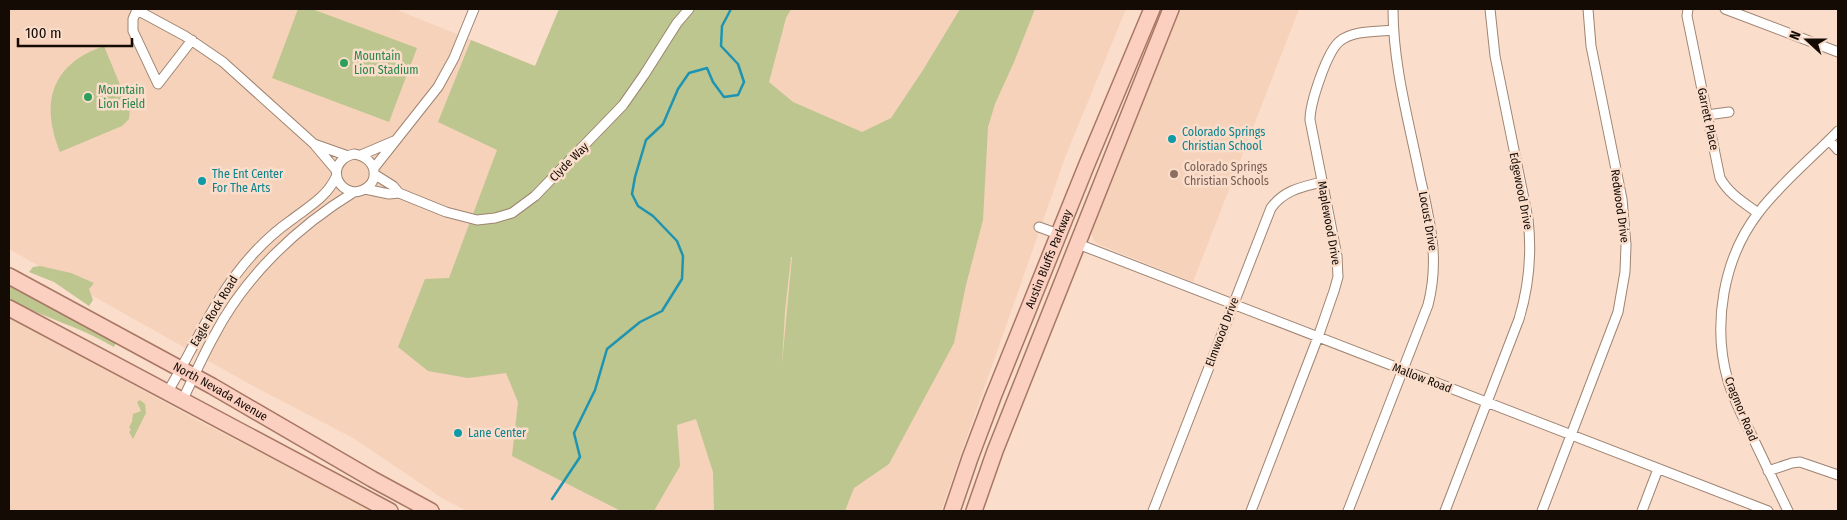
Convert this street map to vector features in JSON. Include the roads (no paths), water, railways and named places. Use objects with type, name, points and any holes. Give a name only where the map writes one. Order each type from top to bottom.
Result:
[{"type":"main road","name":"Austin Bluffs Parkway","points":[[952,511],[970,458],[1058,234],[1152,9]]},
{"type":"main road","name":"Austin Bluffs Parkway","points":[[974,511],[995,450],[1171,9]]},
{"type":"main road","points":[[1028,312],[1062,256],[1066,251],[1078,244],[1074,239],[1073,228],[1091,172],[1101,130]]},
{"type":"main road","name":"North Nevada Avenue","points":[[9,276],[195,376],[372,479],[432,511]]},
{"type":"main road","name":"North Nevada Avenue","points":[[9,308],[390,511]]},
{"type":"street","points":[[366,189],[370,185],[374,171],[394,141],[425,106],[447,73],[474,9]]},
{"type":"street","name":"Clyde Way","points":[[399,193],[446,212],[477,220],[495,218],[519,209],[535,196],[623,105],[677,23],[689,9]]},
{"type":"street","name":"Locust Drive","points":[[1348,511],[1430,299],[1433,281],[1434,256],[1431,226],[1397,67],[1393,9]]},
{"type":"street","name":"Edgewood Drive","points":[[1445,511],[1524,302],[1529,273],[1530,243],[1528,219],[1495,56],[1490,9]]},
{"type":"street","name":"Redwood Drive","points":[[1542,511],[1618,312],[1625,272],[1626,245],[1623,207],[1591,46],[1588,9]]},
{"type":"street","name":"Garrett Place","points":[[1688,9],[1687,16],[1720,178],[1732,195],[1758,213]]},
{"type":"street","points":[[1725,9],[1838,52]]},
{"type":"street","points":[[192,40],[158,84],[133,31],[133,19],[137,10],[163,22],[192,40],[223,62],[314,144],[336,174],[343,188],[354,192]]},
{"type":"street","name":"Maplewood Drive","points":[[1250,511],[1318,337],[1334,291],[1338,272],[1337,256],[1310,120],[1312,102],[1330,56],[1340,41],[1349,36],[1393,30]]},
{"type":"street","points":[[1707,115],[1729,112]]},
{"type":"street","name":"Cragmor Road","points":[[1788,511],[1737,405],[1728,382],[1724,365],[1720,326],[1725,288],[1743,237],[1758,213],[1778,189],[1838,131]]},
{"type":"street","points":[[1829,140],[1838,150]]},
{"type":"street","points":[[314,144],[348,156],[361,155],[394,141]]},
{"type":"street","points":[[361,155],[367,158],[374,171],[399,193]]},
{"type":"street","name":"Eagle Rock Road","points":[[167,392],[222,294],[235,275],[254,253],[280,229],[326,194],[336,174],[338,164],[348,156]]},
{"type":"street","name":"Elmwood Drive","points":[[1153,511],[1266,218],[1277,200],[1294,189],[1322,182]]},
{"type":"street","points":[[366,189],[389,194],[399,193]]},
{"type":"street","name":"Eagle Rock Road","points":[[182,401],[226,314],[268,261],[287,242],[321,214],[354,192],[366,189]]},
{"type":"street","points":[[1039,227],[1058,234]]},
{"type":"street","name":"Mallow Road","points":[[1078,244],[1768,511]]},
{"type":"street","points":[[1768,471],[1800,462],[1838,475]]},
{"type":"street","points":[[1642,511],[1658,469]]},
{"type":"waterway","points":[[552,499],[580,457],[574,433],[595,390],[607,349],[640,322],[662,311],[682,279],[683,256],[677,241],[653,216],[638,206],[632,194],[635,177],[646,140],[663,124],[678,89],[689,73],[707,68],[713,82],[724,97],[738,95],[744,82],[738,64],[721,46],[722,26],[731,9]]},
{"type":"place","name":"Mountain Lion Stadium","points":[[344,63]]},
{"type":"place","name":"Mountain Lion Field","points":[[88,97]]},
{"type":"place","name":"Colorado Springs Christian School","points":[[1172,139]]},
{"type":"place","name":"Colorado Springs Christian Schools","points":[[1174,174]]},
{"type":"place","name":"The Ent Center For The Arts","points":[[202,181]]},
{"type":"place","name":"Lane Center","points":[[458,433]]}]
